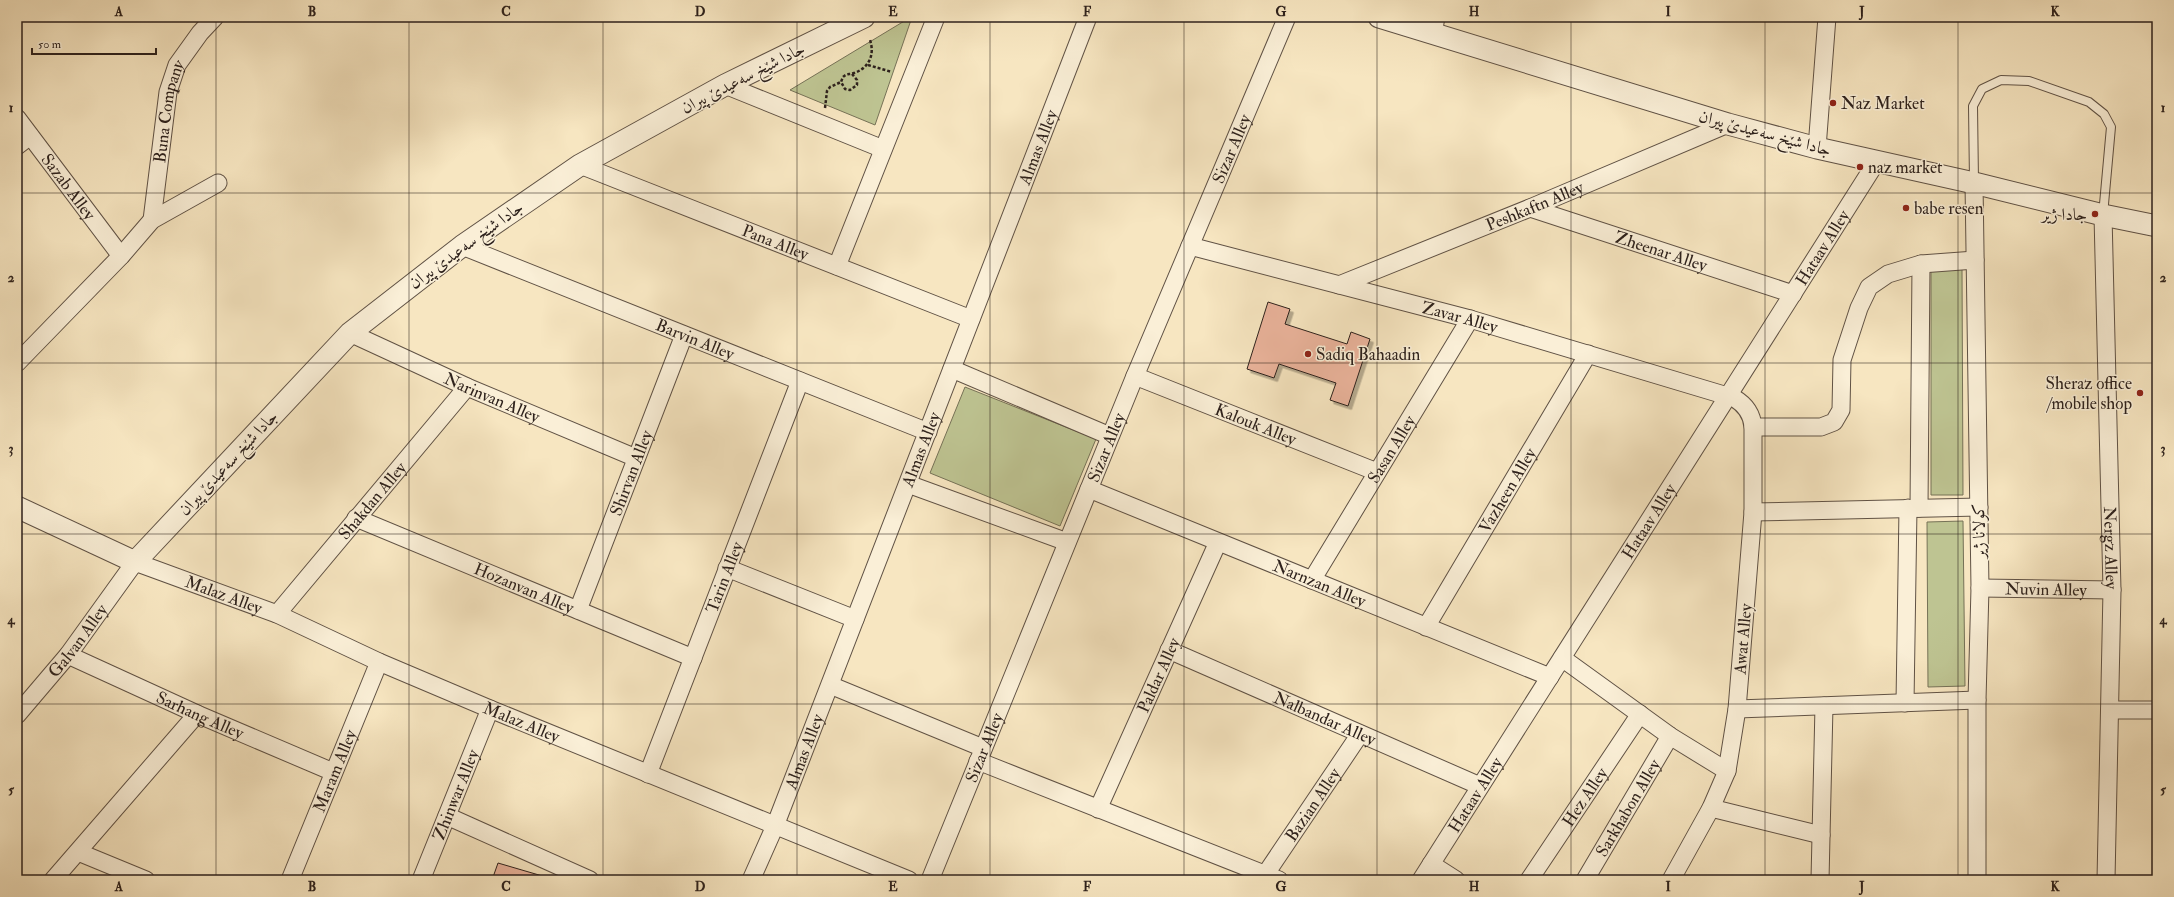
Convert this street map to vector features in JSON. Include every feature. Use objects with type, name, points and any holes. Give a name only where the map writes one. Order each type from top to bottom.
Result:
[{"type":"street","name":"Buna Company","points":[[152,220],[168,92],[177,64],[200,33],[215,17]]},
{"type":"street","name":"جادا شێخ سەعیدێ پیران","points":[[135,562],[350,333],[462,246],[580,165],[725,84],[864,17]]},
{"type":"street","points":[[836,266],[936,17]]},
{"type":"street","name":"Almas Alley","points":[[751,880],[775,826],[1088,17]]},
{"type":"street","name":"Sizar Alley","points":[[930,880],[1134,376],[1287,17]]},
{"type":"street","name":"جادا شێخ سەعیدێ پیران","points":[[1379,17],[1434,26],[1728,124],[1817,148],[1974,183],[2103,215],[2157,226]]},
{"type":"street","points":[[1817,148],[1827,17]]},
{"type":"street","points":[[725,84],[883,149]]},
{"type":"street","name":"Sazab Alley","points":[[17,118],[24,141],[121,256]]},
{"type":"street","name":"Peshkaftn Alley","points":[[1339,285],[1530,208],[1728,124]]},
{"type":"street","name":"Hataav Alley","points":[[1421,880],[1876,162]]},
{"type":"street","name":"Pana Alley","points":[[580,165],[972,319]]},
{"type":"street","points":[[17,363],[121,256],[152,220],[218,183]]},
{"type":"street","name":"کولانا ژیر","points":[[1974,183],[1980,588],[1977,700],[1977,880]]},
{"type":"street","name":"Zheenar Alley","points":[[1530,208],[1793,294]]},
{"type":"street","name":"Nergz Alley","points":[[2103,215],[2112,590],[2106,880]]},
{"type":"street","name":"Barvin Alley","points":[[462,246],[928,432]]},
{"type":"street","name":"Zavar Alley","points":[[1190,246],[1470,319],[1728,397]]},
{"type":"street","points":[[1753,427],[1822,427],[1834,422],[1841,410],[1842,360],[1859,308],[1869,287],[1888,274],[1922,264],[1975,260]]},
{"type":"street","points":[[1905,703],[1922,264]]},
{"type":"street","name":"Sasan Alley","points":[[1312,580],[1470,319]]},
{"type":"street","name":"Narinvan Alley","points":[[350,333],[467,387],[636,458]]},
{"type":"street","name":"Shirvan Alley","points":[[578,610],[684,335]]},
{"type":"street","name":"Vazheen Alley","points":[[1426,627],[1588,354]]},
{"type":"street","points":[[952,369],[1110,436]]},
{"type":"street","name":"Kalouk Alley","points":[[1134,376],[1377,472]]},
{"type":"street","name":"Tarin Alley","points":[[648,774],[800,381]]},
{"type":"street","name":"Shakdan Alley","points":[[277,614],[467,387]]},
{"type":"street","name":"Awat Alley","points":[[1671,880],[1711,808],[1727,771],[1737,710],[1753,512],[1753,427],[1752,420],[1745,406],[1734,398],[1728,397]]},
{"type":"street","points":[[908,484],[1067,542]]},
{"type":"street","name":"Narnzan Alley","points":[[1089,489],[1550,677]]},
{"type":"street","points":[[17,507],[135,562]]},
{"type":"street","points":[[1753,512],[1979,507]]},
{"type":"street","name":"Hozanvan Alley","points":[[356,518],[693,658]]},
{"type":"street","name":"Paldar Alley","points":[[1098,809],[1218,542]]},
{"type":"street","name":"Malaz Alley","points":[[135,562],[277,614],[379,662],[490,709],[909,880]]},
{"type":"street","name":"Galvan Alley","points":[[17,716],[68,655],[135,562]]},
{"type":"street","points":[[727,568],[855,619]]},
{"type":"street","name":"Nuvin Alley","points":[[1980,588],[2112,590]]},
{"type":"street","name":"Nalbandar Alley","points":[[1170,650],[1480,786]]},
{"type":"street","name":"Sarhang Alley","points":[[68,655],[197,714],[333,772]]},
{"type":"street","points":[[1562,658],[1670,736],[1727,771]]},
{"type":"street","name":"Maram Alley","points":[[290,880],[379,662]]},
{"type":"street","points":[[830,685],[1098,809],[1272,877]]},
{"type":"street","points":[[1737,710],[1977,700]]},
{"type":"street","points":[[1820,880],[1824,706]]},
{"type":"street","name":"Zhinwar Alley","points":[[421,880],[490,709]]},
{"type":"street","points":[[2110,710],[2157,710]]},
{"type":"street","points":[[53,880],[197,714]]},
{"type":"street","name":"Hez Alley","points":[[1529,880],[1640,714]]},
{"type":"street","name":"Bazian Alley","points":[[1272,877],[1360,734]]},
{"type":"street","name":"Sarkhabon Alley","points":[[1585,880],[1670,736]]},
{"type":"street","points":[[1711,808],[1821,835]]},
{"type":"street","points":[[447,816],[590,880]]},
{"type":"street","points":[[78,852],[146,880]]},
{"type":"street","points":[[1431,864],[1456,880]]},
{"type":"lane","points":[[1974,183],[1973,106],[1976,100],[1982,89],[2001,80],[2029,81],[2089,102],[2104,114],[2112,127],[2103,215]]},
{"type":"path","points":[[820,124],[827,91],[830,87],[841,82],[845,75],[852,74],[868,65],[871,58],[870,40]]},
{"type":"path","points":[[868,65],[892,72]]},
{"type":"path","points":[[841,82],[845,89],[850,90],[855,87],[857,80],[852,74]]},
{"type":"green space","points":[[911,17],[875,125],[790,90]]},
{"type":"green space","points":[[1931,269],[1962,269],[1963,495],[1931,495]]},
{"type":"green space","points":[[965,387],[1096,439],[1060,526],[930,473]]},
{"type":"green space","points":[[1963,521],[1965,686],[1928,687],[1927,522]]},
{"type":"building","name":"Sadiq Bahaadin","points":[[1268,302],[1290,309],[1285,324],[1347,344],[1351,332],[1370,339],[1348,406],[1330,400],[1336,383],[1279,364],[1274,378],[1247,369]]},
{"type":"building","points":[[498,863],[556,880],[492,880]]},
{"type":"place","name":"Naz Market","points":[[1833,103]]},
{"type":"place","name":"naz market","points":[[1860,167]]},
{"type":"place","name":"babe resen","points":[[1906,208]]},
{"type":"place","name":"جادا ژير","points":[[2095,214]]},
{"type":"place","name":"Sadiq Bahaadin","points":[[1308,354]]},
{"type":"place","name":"Sheraz office /mobile shop","points":[[2140,393]]}]
